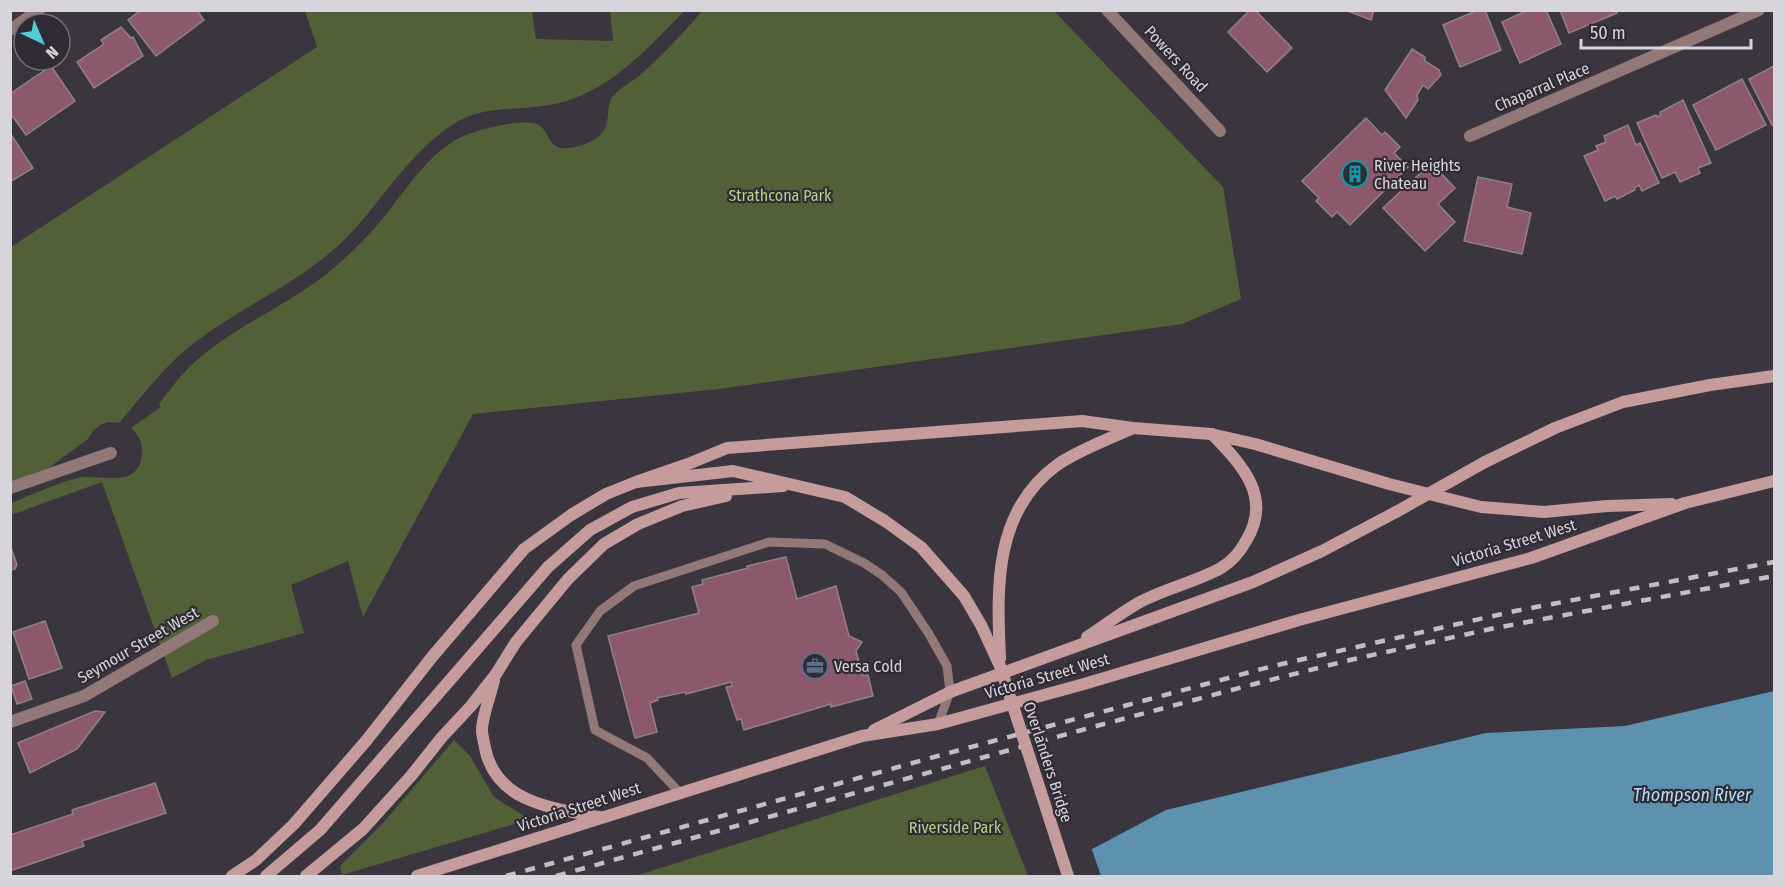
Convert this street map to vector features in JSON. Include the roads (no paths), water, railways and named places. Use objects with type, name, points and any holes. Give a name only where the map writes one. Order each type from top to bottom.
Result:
[{"type":"main road","points":[[862,736],[950,692],[1253,582],[1322,551],[1485,462],[1555,428],[1623,402],[1710,385],[1774,376]]},
{"type":"main road","name":"Victoria Street West","points":[[232,876],[256,860],[294,824],[366,741],[432,657],[524,549],[571,515],[606,494],[727,448],[1082,421],[1133,428],[1211,434],[1255,444],[1389,484],[1481,507],[1544,512],[1607,506],[1685,503]]},
{"type":"main road","points":[[1000,666],[998,614],[1003,550],[1013,518],[1028,492],[1057,465],[1133,428]]},
{"type":"main road","points":[[1070,649],[1140,602],[1222,567],[1240,552],[1251,533],[1255,515],[1256,499],[1253,486],[1239,462],[1211,434]]},
{"type":"main road","name":"Victoria Street West","points":[[636,482],[733,471],[845,497],[885,521]]},
{"type":"main road","name":"Victoria Street West","points":[[417,876],[862,736],[938,724],[1084,684],[1299,620],[1531,558],[1685,503],[1774,481]]},
{"type":"main road","points":[[266,876],[320,830],[548,567],[590,530],[632,507],[679,493],[795,484]]},
{"type":"main road","points":[[306,876],[363,829],[411,776],[442,737],[471,706],[496,674],[516,642],[562,586],[604,544],[638,524],[682,506],[758,488]]},
{"type":"main road","name":"Overlanders Bridge","points":[[885,521],[921,547],[964,596],[981,625],[1000,666],[1068,876]]},
{"type":"main road","points":[[496,674],[482,730],[488,763],[500,780],[521,796],[548,807],[600,818]]},
{"type":"street","points":[[10,30],[39,10]]},
{"type":"street","name":"Powers Road","points":[[1107,10],[1220,131]]},
{"type":"street","name":"Chaparral Place","points":[[1470,136],[1759,10]]},
{"type":"street","points":[[10,488],[111,453]]},
{"type":"street","name":"Seymour Street West","points":[[10,722],[84,696],[213,621]]},
{"type":"lane","points":[[680,793],[647,758],[595,730],[576,645],[600,611],[634,586],[769,542],[825,544],[873,569],[901,592],[947,666],[950,692],[938,724]]},
{"type":"water","name":"Thompson River","points":[[1774,691],[1774,876],[1041,876],[1166,810],[1486,733],[1625,726]]},
{"type":"railway","points":[[506,876],[1273,666],[1515,611],[1774,562]]},
{"type":"railway","points":[[556,876],[1089,728],[1350,660],[1495,628],[1774,576]]},
{"type":"place","name":"River Heights Chateau","points":[[1355,174]]},
{"type":"place","name":"Versa Cold","points":[[815,666]]},
{"type":"park label","name":"Strathcona Park","points":[[780,195]]},
{"type":"park label","name":"Riverside Park","points":[[955,827]]}]
